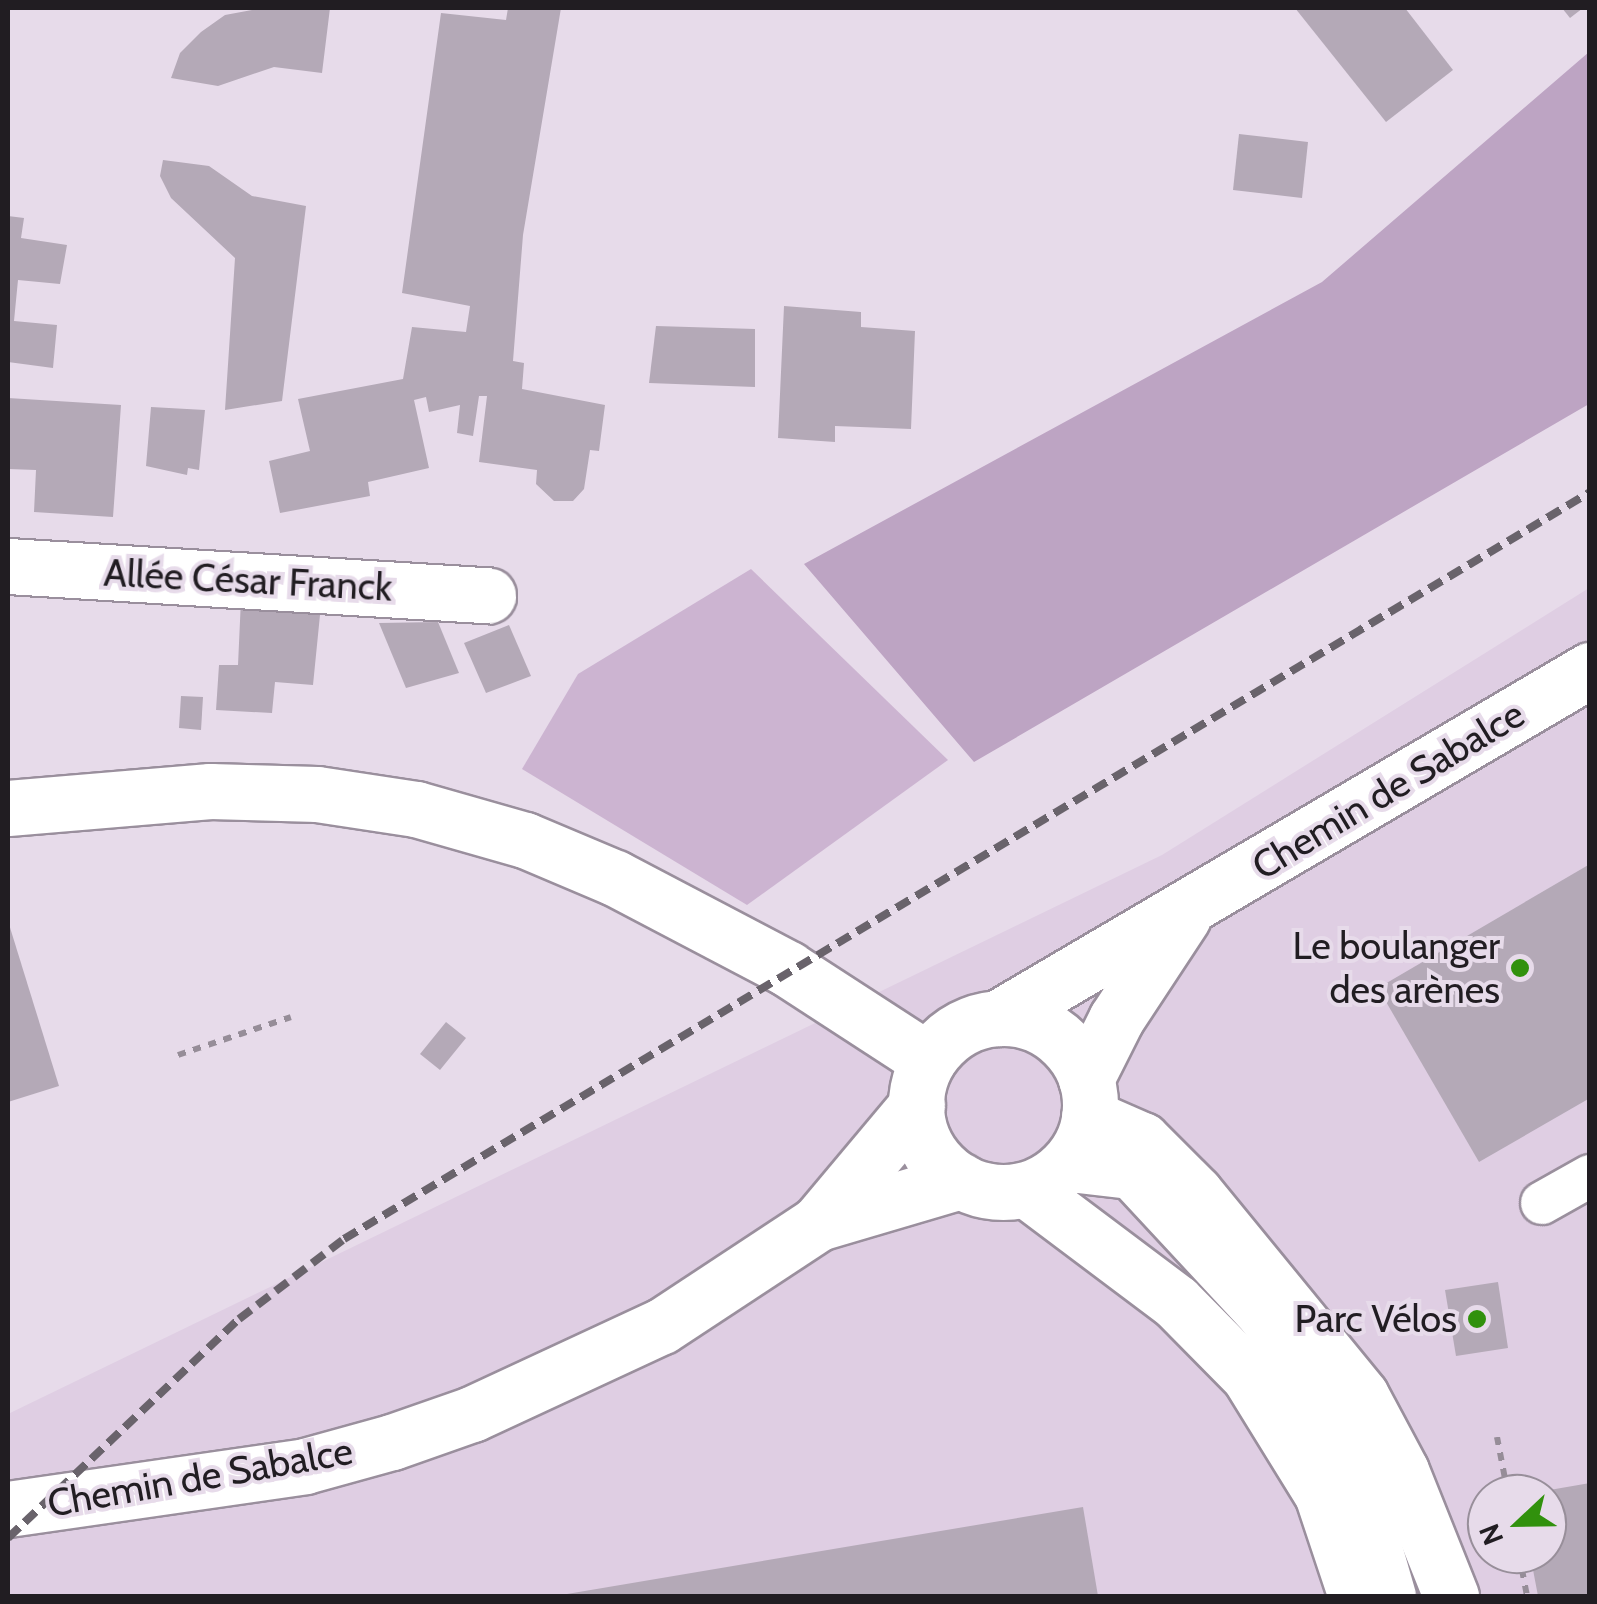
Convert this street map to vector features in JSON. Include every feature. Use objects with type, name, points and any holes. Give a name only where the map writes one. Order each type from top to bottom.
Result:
[{"type":"street","name":"Allée César Franck","points":[[8,566],[488,594]]},
{"type":"street","name":"Chemin de Sabalce","points":[[998,1018],[1590,670]]},
{"type":"street","points":[[8,808],[210,791],[317,794],[416,809],[525,840],[615,878],[788,969],[922,1082]]},
{"type":"street","name":"Chemin de Sabalce","points":[[1088,1098],[1116,1019],[1187,910]]},
{"type":"street","points":[[998,1018],[1043,1027],[1077,1058],[1088,1098],[1085,1137],[1044,1180],[993,1191],[961,1181],[928,1149],[922,1082],[959,1030],[998,1018]]},
{"type":"street","name":"Chemin de Sabalce","points":[[818,1223],[922,1082]]},
{"type":"street","points":[[1088,1098],[1142,1140],[1195,1193],[1352,1383],[1401,1471],[1451,1596]]},
{"type":"street","points":[[1044,1180],[1249,1376],[1322,1494],[1356,1596]]},
{"type":"street","name":"Chemin de Sabalce","points":[[8,1508],[305,1466],[472,1414],[662,1326],[818,1223],[961,1181]]},
{"type":"lane","points":[[1542,1203],[1590,1176]]},
{"type":"lane","points":[[1044,1180],[1130,1178],[1260,1318],[1343,1447],[1365,1492],[1396,1596]]},
{"type":"path","points":[[178,1056],[291,1017]]},
{"type":"path","points":[[1497,1438],[1504,1474]]},
{"type":"shaded area","points":[[1589,52],[1589,404],[974,762],[804,564],[1322,282]]},
{"type":"shaded area","points":[[751,569],[948,760],[747,905],[522,769],[578,674]]},
{"type":"shaded area","points":[[1589,588],[1589,1596],[8,1596],[8,1414],[1162,855]]},
{"type":"building","points":[[263,8],[330,8],[322,73],[274,67],[218,86],[171,78],[180,53],[201,32],[225,15]]},
{"type":"building","points":[[508,8],[561,8],[523,235],[513,361],[524,363],[522,389],[605,405],[599,451],[590,450],[584,489],[573,501],[554,501],[536,484],[537,470],[479,462],[487,396],[479,396],[473,436],[457,433],[460,405],[429,412],[426,397],[414,400],[429,468],[368,482],[370,496],[280,513],[269,461],[310,451],[298,399],[403,379],[412,327],[466,332],[470,306],[402,293],[441,13],[506,20]]},
{"type":"building","points":[[1295,8],[1405,8],[1453,70],[1386,122]]},
{"type":"building","points":[[1562,8],[1583,8],[1570,18]]},
{"type":"building","points":[[1239,134],[1308,142],[1302,198],[1233,190]]},
{"type":"building","points":[[163,160],[209,166],[252,196],[306,206],[282,401],[225,410],[235,258],[171,198],[160,176]]},
{"type":"building","points":[[8,216],[24,218],[21,238],[67,245],[60,284],[18,280],[14,321],[57,325],[53,368],[8,362]]},
{"type":"building","points":[[784,306],[861,312],[861,327],[915,331],[911,429],[835,426],[835,442],[778,438]]},
{"type":"building","points":[[656,326],[755,329],[755,387],[649,383]]},
{"type":"building","points":[[8,398],[121,405],[113,517],[34,512],[36,470],[8,469]]},
{"type":"building","points":[[151,407],[205,410],[199,470],[188,468],[187,475],[146,466]]},
{"type":"building","points":[[241,599],[321,605],[313,685],[275,682],[272,713],[216,710],[219,665],[238,665]]},
{"type":"building","points":[[438,622],[459,673],[406,688],[379,623]]},
{"type":"building","points":[[509,625],[531,676],[486,693],[464,643]]},
{"type":"building","points":[[181,696],[203,697],[201,730],[179,728]]},
{"type":"building","points":[[1590,864],[1590,1098],[1479,1162],[1378,988]]},
{"type":"building","points":[[8,921],[59,1086],[8,1102]]},
{"type":"building","points":[[446,1022],[466,1038],[440,1070],[420,1054]]},
{"type":"building","name":"Parc Vélos","points":[[1498,1282],[1508,1348],[1456,1356],[1445,1290]]},
{"type":"building","points":[[1590,1483],[1590,1596],[1538,1596],[1534,1574],[1567,1574],[1567,1487]]},
{"type":"building","points":[[1083,1507],[1098,1596],[567,1596],[567,1594]]},
{"type":"railway","points":[[8,1538],[239,1319],[344,1239],[1590,492]]},
{"type":"place","name":"Le boulanger des arènes","points":[[1520,968]]},
{"type":"place","name":"Parc Vélos","points":[[1477,1319]]}]
